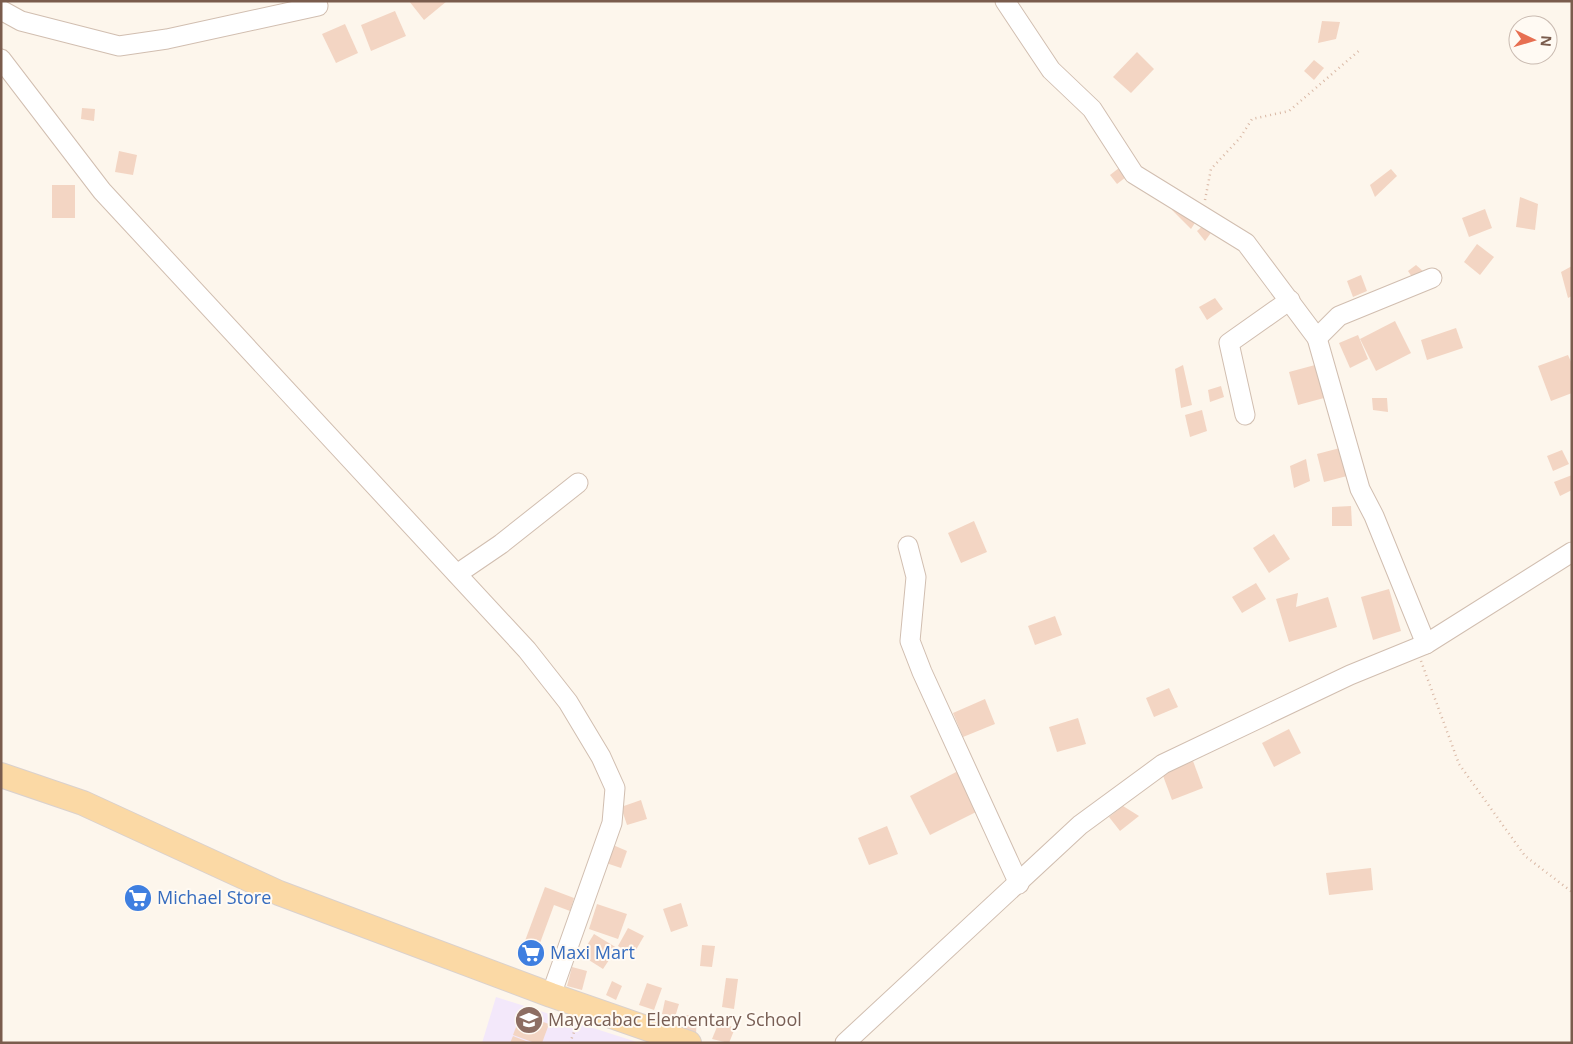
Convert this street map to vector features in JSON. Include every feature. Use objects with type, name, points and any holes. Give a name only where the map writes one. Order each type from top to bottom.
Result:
[{"type":"main road","points":[[1,776],[83,803],[279,894],[689,1043]]},
{"type":"street","points":[[1005,1],[1051,70],[1092,109],[1134,174],[1246,243],[1317,338],[1360,489],[1374,516],[1421,646]]},
{"type":"street","points":[[1,10],[20,21],[120,46],[167,39],[318,6]]},
{"type":"street","points":[[1,59],[102,191],[527,650],[568,702],[601,757],[615,788],[612,823],[551,994]]},
{"type":"street","points":[[1317,338],[1339,316],[1432,278]]},
{"type":"street","points":[[1245,415],[1230,343],[1290,300]]},
{"type":"street","points":[[457,574],[501,544],[578,483]]},
{"type":"street","points":[[908,546],[916,577],[910,641],[922,672],[1019,884]]},
{"type":"street","points":[[845,1043],[1019,884],[1080,825],[1163,764],[1350,675],[1421,646],[1572,552]]},
{"type":"path","points":[[1202,216],[1211,169],[1240,138],[1252,120],[1289,111],[1361,49]]},
{"type":"path","points":[[1421,646],[1459,764],[1525,856],[1572,892]]},
{"type":"shaded area","name":"Mayacabac Elementary School","points":[[496,997],[640,1043],[482,1043]]},
{"type":"building","points":[[409,1],[447,1],[424,20]]},
{"type":"building","points":[[395,11],[406,36],[371,51],[361,25]]},
{"type":"building","points":[[1322,21],[1340,22],[1336,39],[1318,43]]},
{"type":"building","points":[[345,24],[358,53],[336,63],[322,34]]},
{"type":"building","points":[[1137,52],[1154,69],[1131,93],[1113,77]]},
{"type":"building","points":[[1314,60],[1324,68],[1314,80],[1304,71]]},
{"type":"building","points":[[82,108],[95,109],[94,121],[81,119]]},
{"type":"building","points":[[119,151],[137,155],[133,175],[115,172]]},
{"type":"building","points":[[1119,168],[1126,177],[1117,184],[1110,175]]},
{"type":"building","points":[[1391,169],[1397,176],[1375,197],[1370,185]]},
{"type":"building","points":[[52,185],[75,185],[75,218],[52,218]]},
{"type":"building","points":[[1520,197],[1538,204],[1535,230],[1516,227]]},
{"type":"building","points":[[1176,204],[1198,218],[1191,229],[1172,210]]},
{"type":"building","points":[[1485,209],[1492,228],[1469,237],[1462,218]]},
{"type":"building","points":[[1206,223],[1213,230],[1205,241],[1197,231]]},
{"type":"building","points":[[1477,244],[1494,257],[1480,275],[1464,262]]},
{"type":"building","points":[[1416,265],[1424,272],[1414,280],[1408,271]]},
{"type":"building","points":[[1572,266],[1572,296],[1568,298],[1561,272]]},
{"type":"building","points":[[1361,275],[1367,291],[1353,297],[1347,281]]},
{"type":"building","points":[[1215,298],[1223,309],[1207,320],[1199,307]]},
{"type":"building","points":[[1395,321],[1411,353],[1376,371],[1360,339]]},
{"type":"building","points":[[1456,328],[1463,348],[1427,360],[1421,340]]},
{"type":"building","points":[[1358,335],[1368,359],[1350,368],[1339,343]]},
{"type":"building","points":[[1568,355],[1572,364],[1572,393],[1551,401],[1538,366]]},
{"type":"building","points":[[1183,365],[1192,405],[1181,408],[1175,369]]},
{"type":"building","points":[[1315,365],[1324,398],[1298,405],[1289,372]]},
{"type":"building","points":[[1221,386],[1224,397],[1210,402],[1208,390]]},
{"type":"building","points":[[1372,398],[1387,398],[1388,412],[1373,410]]},
{"type":"building","points":[[1202,410],[1207,431],[1190,437],[1185,415]]},
{"type":"building","points":[[1340,448],[1347,476],[1324,482],[1317,454]]},
{"type":"building","points":[[1562,450],[1569,464],[1553,471],[1547,456]]},
{"type":"building","points":[[1306,459],[1310,481],[1294,488],[1290,466]]},
{"type":"building","points":[[1572,475],[1572,490],[1560,496],[1554,482]]},
{"type":"building","points":[[1351,506],[1352,526],[1332,526],[1332,507]]},
{"type":"building","points":[[974,521],[987,552],[961,563],[948,533]]},
{"type":"building","points":[[1274,534],[1290,559],[1269,573],[1253,548]]},
{"type":"building","points":[[1256,583],[1266,599],[1242,613],[1232,597]]},
{"type":"building","points":[[1389,589],[1401,631],[1373,640],[1361,597]]},
{"type":"building","points":[[1298,593],[1296,607],[1328,597],[1337,627],[1289,642],[1276,599]]},
{"type":"building","points":[[1055,616],[1062,635],[1035,645],[1028,626]]},
{"type":"building","points":[[1169,688],[1178,707],[1154,717],[1146,698]]},
{"type":"building","points":[[985,699],[995,724],[963,737],[953,713]]},
{"type":"building","points":[[1078,718],[1086,744],[1057,752],[1049,727]]},
{"type":"building","points":[[1289,729],[1301,753],[1274,767],[1262,743]]},
{"type":"building","points":[[1193,761],[1203,788],[1172,800],[1162,773]]},
{"type":"building","points":[[960,770],[980,810],[930,835],[910,796]]},
{"type":"building","points":[[641,800],[647,819],[627,825],[621,807]]},
{"type":"building","points":[[1123,806],[1139,816],[1120,831],[1109,817]]},
{"type":"building","points":[[887,826],[898,854],[869,865],[858,838]]},
{"type":"building","points":[[613,845],[627,851],[621,868],[606,863]]},
{"type":"building","points":[[1371,868],[1373,890],[1329,895],[1326,873]]},
{"type":"building","points":[[545,887],[574,898],[570,911],[554,905],[533,962],[519,957]]},
{"type":"building","points":[[681,903],[688,926],[671,932],[663,909]]},
{"type":"building","points":[[597,904],[627,914],[618,939],[589,929]]},
{"type":"building","points":[[628,928],[644,936],[633,955],[618,946]]},
{"type":"building","points":[[594,934],[617,948],[603,969],[581,955]]},
{"type":"building","points":[[702,945],[715,946],[712,967],[700,966]]},
{"type":"building","points":[[572,967],[587,971],[582,990],[567,986]]},
{"type":"building","points":[[726,978],[738,979],[734,1009],[722,1007]]},
{"type":"building","points":[[612,981],[622,986],[616,1000],[606,995]]},
{"type":"building","points":[[647,983],[662,988],[654,1010],[639,1005]]},
{"type":"building","points":[[665,1000],[679,1004],[675,1017],[662,1014]]},
{"type":"building","points":[[521,1014],[549,1024],[542,1043],[535,1043],[513,1035]]},
{"type":"building","points":[[686,1015],[697,1016],[696,1034],[685,1033]]},
{"type":"building","points":[[719,1022],[735,1028],[729,1043],[712,1039]]},
{"type":"building","points":[[513,1036],[531,1043],[510,1043]]},
{"type":"place","name":"Michael Store","points":[[138,898]]},
{"type":"place","name":"Maxi Mart","points":[[531,953]]},
{"type":"place","name":"Mayacabac Elementary School","points":[[529,1020]]}]
